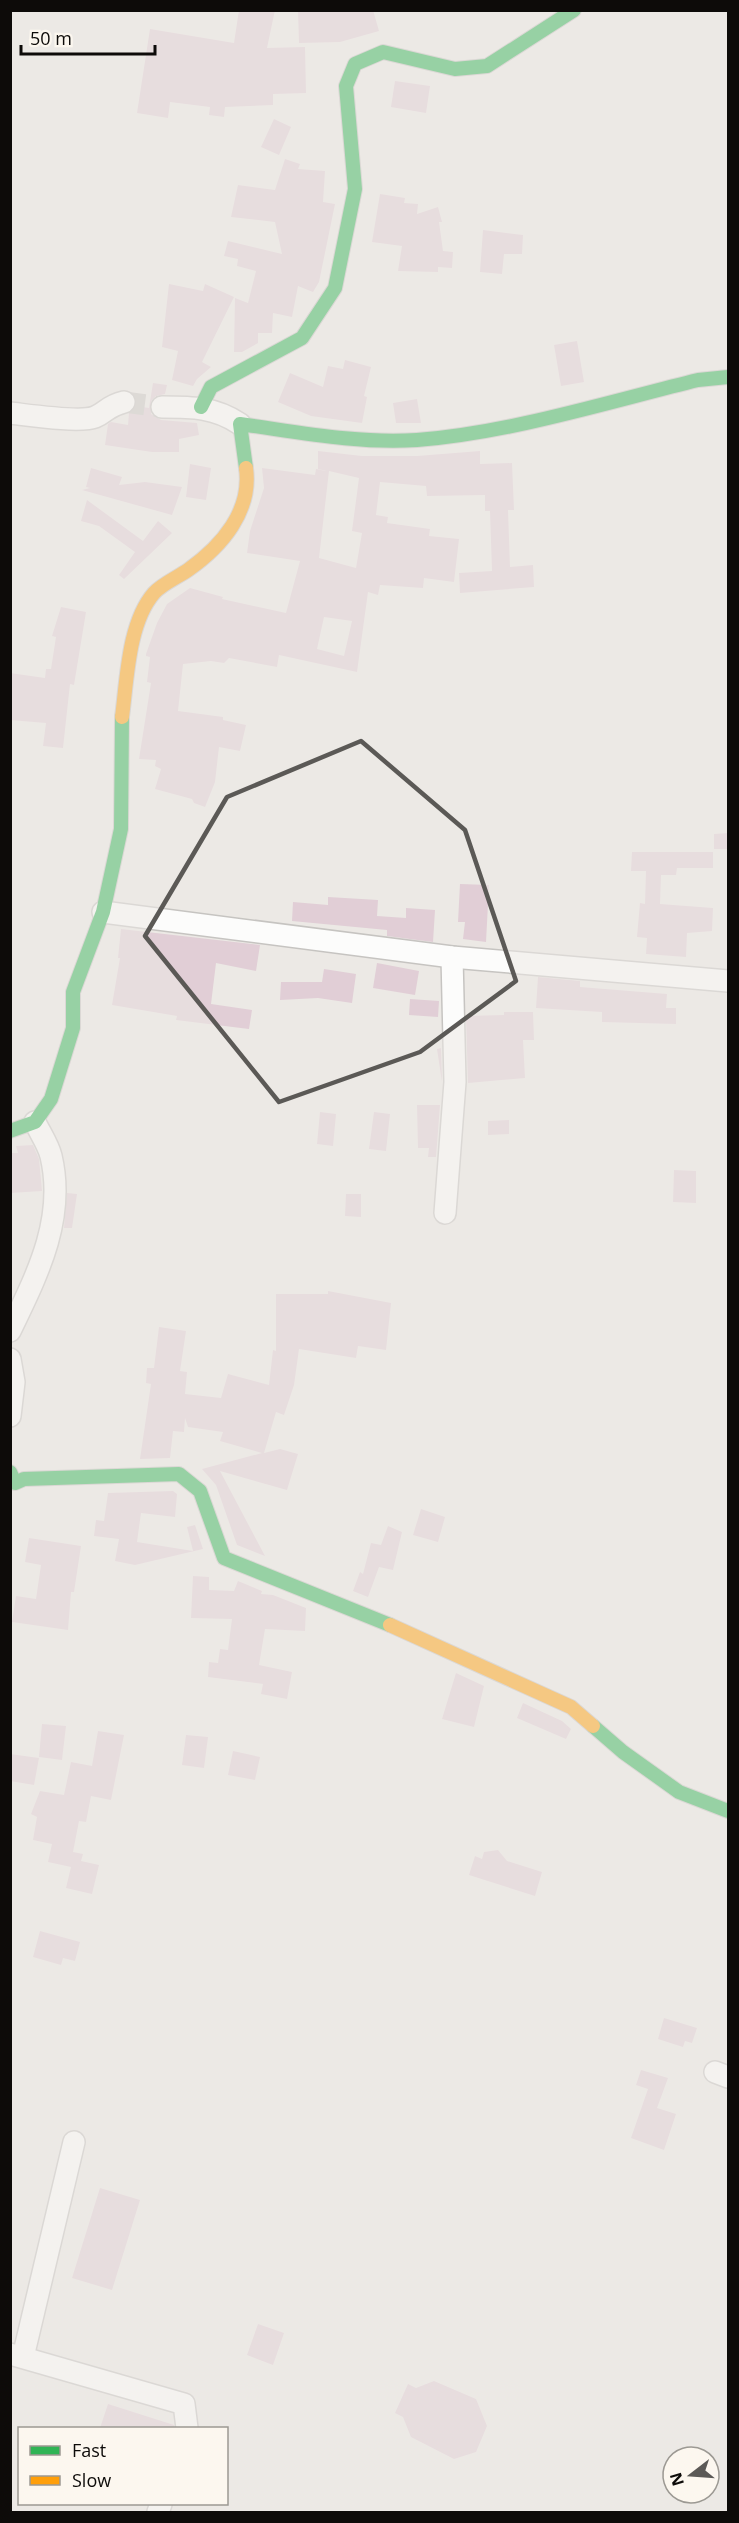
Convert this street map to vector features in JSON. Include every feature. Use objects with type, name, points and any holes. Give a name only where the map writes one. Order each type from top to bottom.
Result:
[{"type":"street","points":[[201,407],[211,387],[302,338],[335,288],[355,189],[346,86],[355,64],[383,52],[455,69],[487,66],[574,10]]},
{"type":"street","points":[[162,407],[201,407],[226,415],[240,424],[362,440],[417,440],[494,429],[698,380],[729,377]]},
{"type":"street","points":[[10,413],[42,418],[94,417],[110,405],[124,402]]},
{"type":"street","points":[[10,1131],[35,1122],[51,1100],[74,1028],[72,992],[103,912],[121,829],[122,719],[130,650],[142,616],[154,593],[205,558],[238,520],[248,484],[240,424]]},
{"type":"street","points":[[103,912],[452,957],[729,981]]},
{"type":"street","points":[[445,1213],[455,1082],[452,957]]},
{"type":"street","points":[[10,1331],[45,1258],[57,1195],[50,1153],[35,1122]]},
{"type":"street","points":[[10,1359],[14,1382],[10,1416]]},
{"type":"street","points":[[12,1482],[24,1479],[179,1474],[200,1491],[224,1558],[368,1615],[571,1707],[623,1752],[679,1792],[729,1811]]},
{"type":"street","points":[[74,2142],[17,2355],[184,2404],[187,2427]]},
{"type":"highlighted area","points":[[361,741],[465,830],[516,981],[420,1052],[279,1102],[145,936],[227,797]]},
{"type":"building","points":[[239,10],[275,10],[267,48],[305,47],[306,93],[273,94],[273,105],[225,107],[224,117],[209,115],[210,107],[170,102],[168,118],[137,113],[150,29],[234,43]]},
{"type":"building","points":[[373,10],[379,31],[340,42],[299,43],[298,11]]},
{"type":"building","points":[[395,81],[430,86],[426,113],[391,107]]},
{"type":"building","points":[[274,119],[291,127],[279,155],[261,147]]},
{"type":"building","points":[[285,159],[300,164],[298,169],[325,171],[323,202],[335,204],[319,282],[313,292],[298,286],[292,317],[273,313],[272,333],[258,333],[258,343],[242,352],[234,352],[235,298],[248,303],[256,271],[237,266],[238,259],[224,256],[228,241],[282,254],[275,222],[231,217],[238,185],[275,190]]},
{"type":"building","points":[[380,194],[405,198],[404,203],[418,204],[417,214],[438,207],[442,222],[439,222],[443,251],[453,252],[452,268],[438,267],[438,272],[398,271],[402,246],[372,242]]},
{"type":"building","points":[[483,230],[523,235],[522,254],[504,254],[502,274],[480,272]]},
{"type":"building","points":[[169,284],[203,291],[205,284],[234,297],[202,362],[211,367],[197,379],[193,386],[172,380],[178,351],[162,347]]},
{"type":"building","points":[[577,341],[584,382],[561,386],[554,345]]},
{"type":"building","points":[[345,360],[371,367],[364,396],[367,397],[362,423],[311,416],[278,402],[290,373],[323,387],[328,366],[343,369]]},
{"type":"building","points":[[153,383],[167,385],[165,394],[156,396],[151,401],[151,414],[161,420],[197,423],[199,435],[179,439],[179,452],[152,452],[105,445],[108,424],[111,422],[128,425],[129,413],[136,406],[149,408]]},
{"type":"building","points":[[417,399],[421,423],[396,423],[393,403]]},
{"type":"building","points":[[318,451],[362,456],[417,456],[480,451],[480,464],[512,463],[514,510],[508,510],[510,567],[533,565],[534,587],[460,593],[459,573],[492,571],[490,511],[485,511],[485,495],[427,496],[426,486],[380,482],[376,515],[388,517],[387,523],[430,529],[429,536],[459,539],[454,582],[424,578],[423,588],[380,585],[378,595],[368,592],[357,672],[279,655],[277,667],[229,658],[224,663],[211,661],[183,664],[178,711],[223,717],[223,720],[246,725],[240,751],[219,747],[215,782],[205,807],[194,803],[192,799],[155,789],[161,769],[155,766],[156,760],[139,759],[151,683],[147,682],[150,657],[146,654],[157,623],[167,604],[190,588],[223,597],[222,599],[286,613],[300,561],[247,553],[250,531],[264,488],[262,468],[315,475],[316,469],[326,471],[318,469]],"holes":[[[329,471],[359,478],[352,531],[362,533],[356,568],[319,558]],[[324,617],[352,621],[344,656],[317,649]]]},
{"type":"building","points":[[190,464],[211,468],[206,500],[186,497]]},
{"type":"building","points":[[91,468],[122,477],[119,485],[145,482],[182,487],[172,515],[82,490],[90,488],[86,487]]},
{"type":"building","points":[[87,500],[143,541],[158,521],[172,533],[124,579],[119,575],[135,552],[99,526],[81,521]]},
{"type":"building","points":[[61,607],[86,612],[74,685],[70,684],[63,748],[43,746],[46,723],[10,720],[10,673],[45,678],[46,669],[51,669],[56,637],[52,636]]},
{"type":"building","points":[[728,833],[728,849],[714,849],[714,834]]},
{"type":"building","points":[[632,852],[713,852],[713,868],[677,868],[676,875],[661,875],[660,904],[713,908],[712,931],[687,933],[686,957],[646,954],[647,938],[637,937],[640,903],[645,904],[646,871],[631,871]]},
{"type":"building","points":[[460,884],[489,885],[486,942],[463,939],[465,922],[458,922]]},
{"type":"building","points":[[328,897],[378,900],[377,916],[406,918],[406,908],[435,910],[433,942],[387,936],[387,930],[292,921],[293,902],[328,905]]},
{"type":"building","points":[[121,929],[260,945],[256,971],[216,963],[211,1004],[252,1010],[249,1029],[176,1020],[177,1016],[112,1005],[120,958],[118,958]]},
{"type":"building","points":[[377,963],[419,971],[415,995],[373,988]]},
{"type":"building","points":[[324,969],[356,974],[352,1003],[318,998],[280,1000],[281,982],[322,982]]},
{"type":"building","points":[[538,977],[580,981],[580,987],[667,994],[666,1008],[676,1008],[676,1024],[602,1022],[602,1012],[536,1008]]},
{"type":"building","points":[[410,999],[439,1001],[438,1017],[409,1015]]},
{"type":"building","points":[[504,1012],[533,1012],[534,1040],[523,1040],[525,1078],[468,1083],[466,1016],[504,1015]]},
{"type":"building","points":[[441,1048],[442,1082],[437,1049]]},
{"type":"building","points":[[417,1105],[440,1105],[436,1157],[428,1157],[429,1148],[418,1148]]},
{"type":"building","points":[[320,1112],[336,1114],[333,1146],[317,1144]]},
{"type":"building","points":[[374,1112],[390,1114],[386,1151],[369,1149]]},
{"type":"building","points":[[509,1120],[509,1134],[488,1135],[488,1121]]},
{"type":"building","points":[[33,1145],[39,1159],[42,1191],[10,1193],[10,1153],[18,1153],[16,1146]]},
{"type":"building","points":[[674,1170],[696,1171],[696,1203],[673,1202]]},
{"type":"building","points":[[67,1193],[77,1194],[72,1228],[64,1228]]},
{"type":"building","points":[[346,1194],[361,1194],[361,1217],[345,1216]]},
{"type":"building","points":[[328,1291],[391,1303],[386,1350],[358,1346],[356,1358],[299,1349],[294,1385],[284,1415],[276,1412],[264,1453],[280,1449],[298,1454],[287,1490],[220,1471],[265,1556],[237,1545],[216,1485],[202,1469],[262,1453],[220,1441],[223,1432],[188,1427],[185,1418],[184,1432],[173,1431],[170,1458],[140,1459],[151,1384],[146,1383],[147,1368],[154,1368],[159,1327],[186,1331],[180,1371],[187,1372],[185,1394],[221,1398],[228,1374],[269,1385],[273,1350],[276,1351],[276,1294],[328,1294]]},
{"type":"building","points":[[173,1491],[177,1494],[175,1517],[141,1513],[137,1542],[193,1551],[187,1527],[195,1525],[203,1549],[135,1565],[115,1561],[119,1539],[94,1536],[96,1520],[104,1521],[108,1493]]},
{"type":"building","points":[[421,1509],[445,1517],[438,1542],[413,1535]]},
{"type":"building","points":[[388,1526],[402,1532],[393,1570],[379,1567],[368,1597],[353,1591],[360,1572],[363,1574],[371,1543],[381,1545]]},
{"type":"building","points":[[29,1538],[81,1546],[74,1592],[71,1592],[68,1630],[12,1622],[16,1596],[36,1599],[41,1565],[25,1562]]},
{"type":"building","points":[[193,1576],[209,1577],[209,1590],[234,1591],[238,1581],[262,1591],[261,1594],[273,1595],[306,1608],[305,1631],[265,1629],[259,1665],[292,1672],[287,1699],[261,1694],[263,1684],[208,1677],[209,1662],[218,1663],[220,1649],[228,1650],[232,1619],[191,1618]]},
{"type":"building","points":[[456,1673],[484,1686],[474,1727],[442,1719]]},
{"type":"building","points":[[523,1703],[562,1721],[571,1729],[566,1739],[517,1718]]},
{"type":"building","points":[[42,1724],[66,1726],[62,1760],[39,1757]]},
{"type":"building","points":[[98,1731],[124,1735],[111,1800],[91,1796],[86,1822],[79,1821],[73,1852],[83,1854],[81,1861],[99,1865],[92,1894],[66,1888],[71,1867],[48,1862],[52,1844],[33,1840],[37,1817],[31,1814],[40,1791],[64,1795],[71,1762],[92,1766]]},
{"type":"building","points":[[186,1735],[208,1737],[204,1768],[182,1765]]},
{"type":"building","points":[[233,1751],[260,1757],[255,1780],[228,1775]]},
{"type":"building","points":[[10,1754],[39,1758],[34,1785],[10,1781]]},
{"type":"building","points":[[498,1850],[507,1861],[542,1872],[535,1896],[469,1875],[475,1856],[482,1859],[484,1852]]},
{"type":"building","points":[[40,1931],[80,1942],[75,1961],[63,1958],[61,1965],[33,1957]]},
{"type":"building","points":[[664,2018],[697,2028],[692,2043],[685,2041],[683,2047],[658,2039]]},
{"type":"building","points":[[641,2070],[668,2078],[657,2108],[676,2114],[664,2150],[631,2138],[648,2089],[636,2085]]},
{"type":"building","points":[[100,2188],[140,2200],[112,2290],[72,2278]]},
{"type":"building","points":[[258,2324],[284,2333],[273,2365],[247,2355]]},
{"type":"building","points":[[434,2381],[476,2399],[487,2426],[476,2452],[454,2459],[411,2437],[403,2417],[395,2413],[408,2384],[416,2388]]},
{"type":"building","points":[[108,2404],[174,2425],[174,2427],[100,2427]]},
{"type":"tunnel","points":[[124,402],[162,407]]},
{"type":"traffic: fast","points":[[201,407],[211,387],[302,338],[335,288],[355,189],[346,86],[355,64],[383,52],[455,69],[487,66],[574,10]]},
{"type":"traffic: fast","points":[[246,468],[240,424],[350,439],[417,440],[523,424],[698,380],[728,377]]},
{"type":"traffic: fast","points":[[10,1131],[35,1122],[51,1099],[73,1028],[73,992],[103,912],[121,829],[122,717]]},
{"type":"traffic: fast","points":[[10,1472],[15,1483],[24,1479],[179,1474],[200,1491],[224,1558],[390,1625]]},
{"type":"traffic: fast","points":[[593,1726],[623,1752],[679,1792],[728,1811]]},
{"type":"traffic: slow","points":[[122,717],[130,652],[145,605],[157,590],[188,570],[223,539],[239,513],[244,499],[247,484],[246,468]]},
{"type":"traffic: slow","points":[[390,1625],[571,1707],[593,1726]]}]
